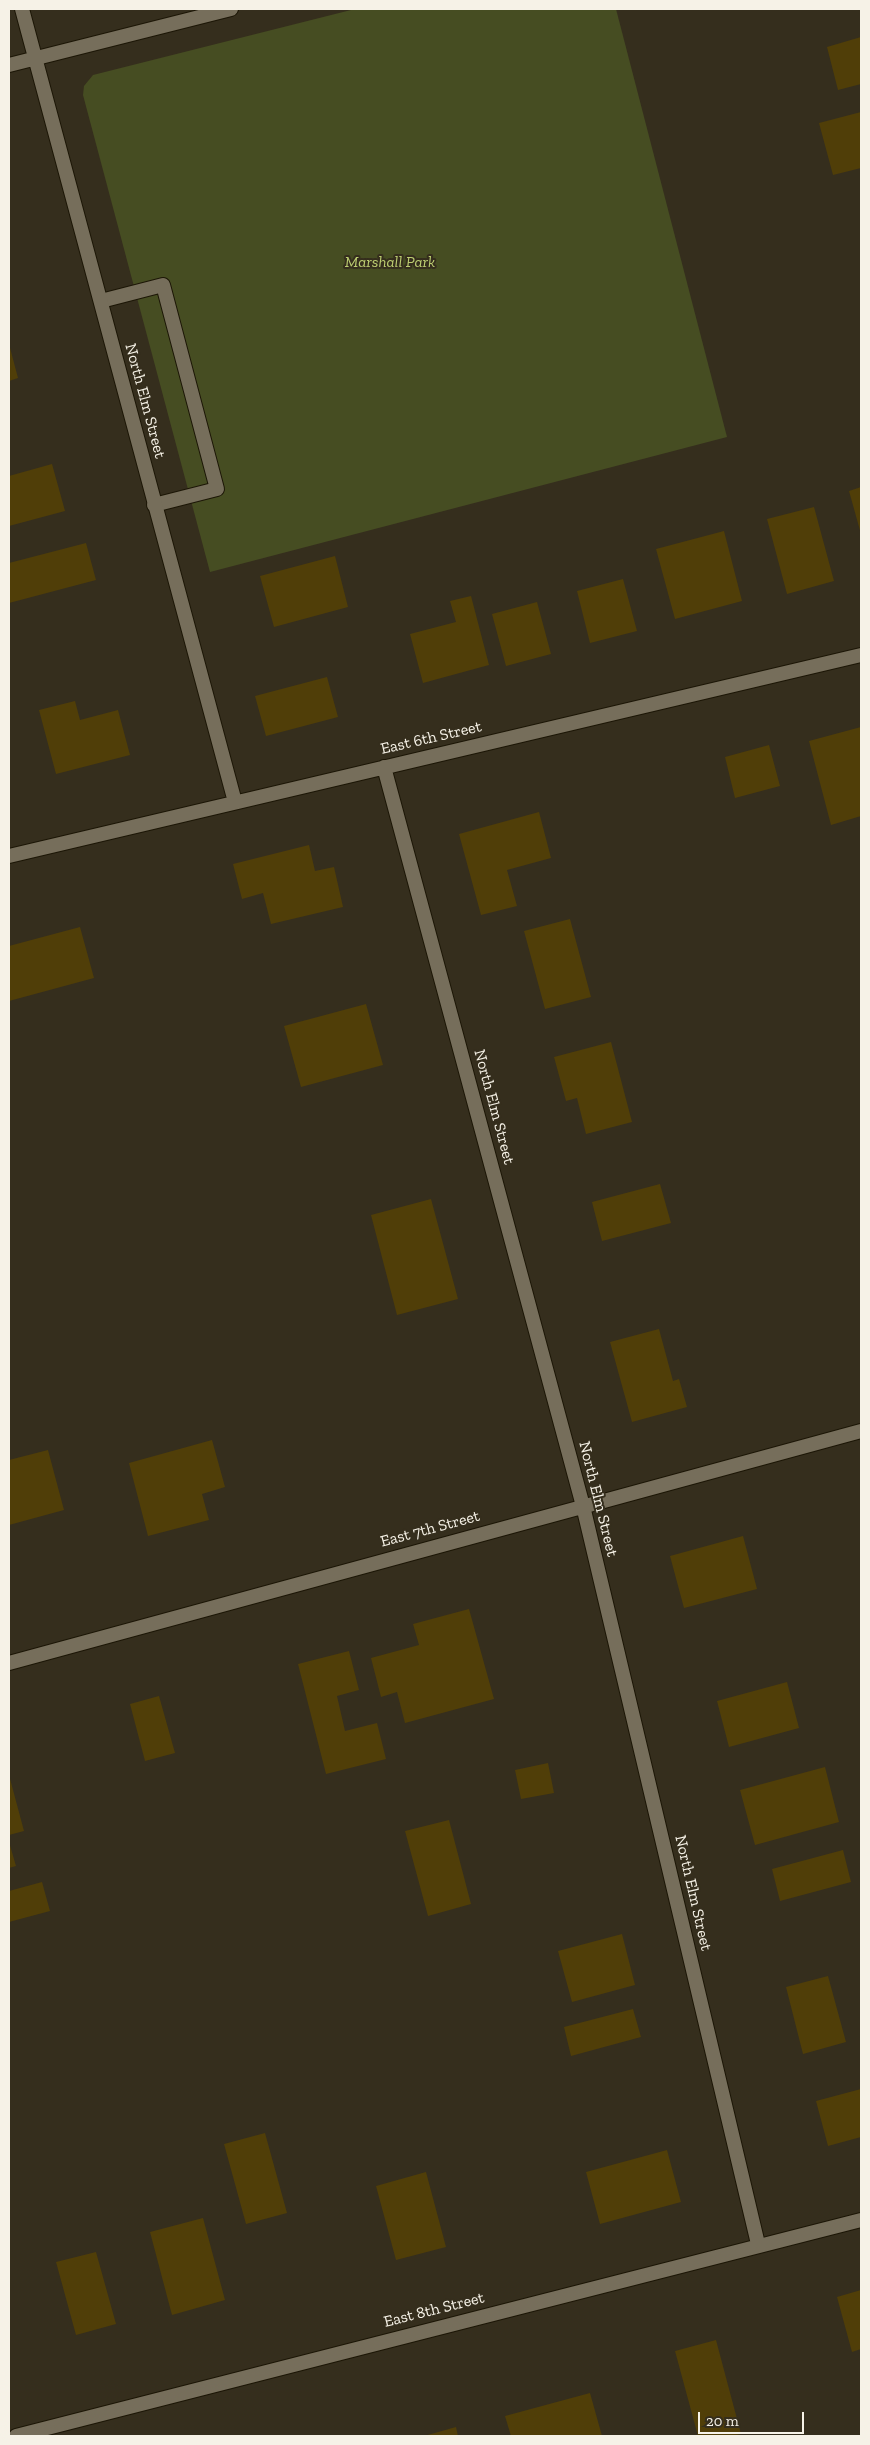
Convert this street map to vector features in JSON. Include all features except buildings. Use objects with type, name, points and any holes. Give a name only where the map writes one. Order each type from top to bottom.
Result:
[{"type":"street","name":"North Elm Street","points":[[22,9],[235,802]]},
{"type":"street","points":[[9,65],[231,9]]},
{"type":"street","points":[[101,302],[163,285],[215,480],[217,489],[154,505]]},
{"type":"street","name":"East 6th Street","points":[[9,856],[861,655]]},
{"type":"street","name":"North Elm Street","points":[[384,767],[583,1506],[758,2244]]},
{"type":"street","name":"East 7th Street","points":[[9,1663],[861,1430]]},
{"type":"street","name":"East 8th Street","points":[[16,2436],[758,2244],[861,2220]]},
{"type":"green space","name":"Marshall Park","points":[[355,9],[616,9],[727,437],[210,572],[83,95],[84,86],[93,75]]}]
